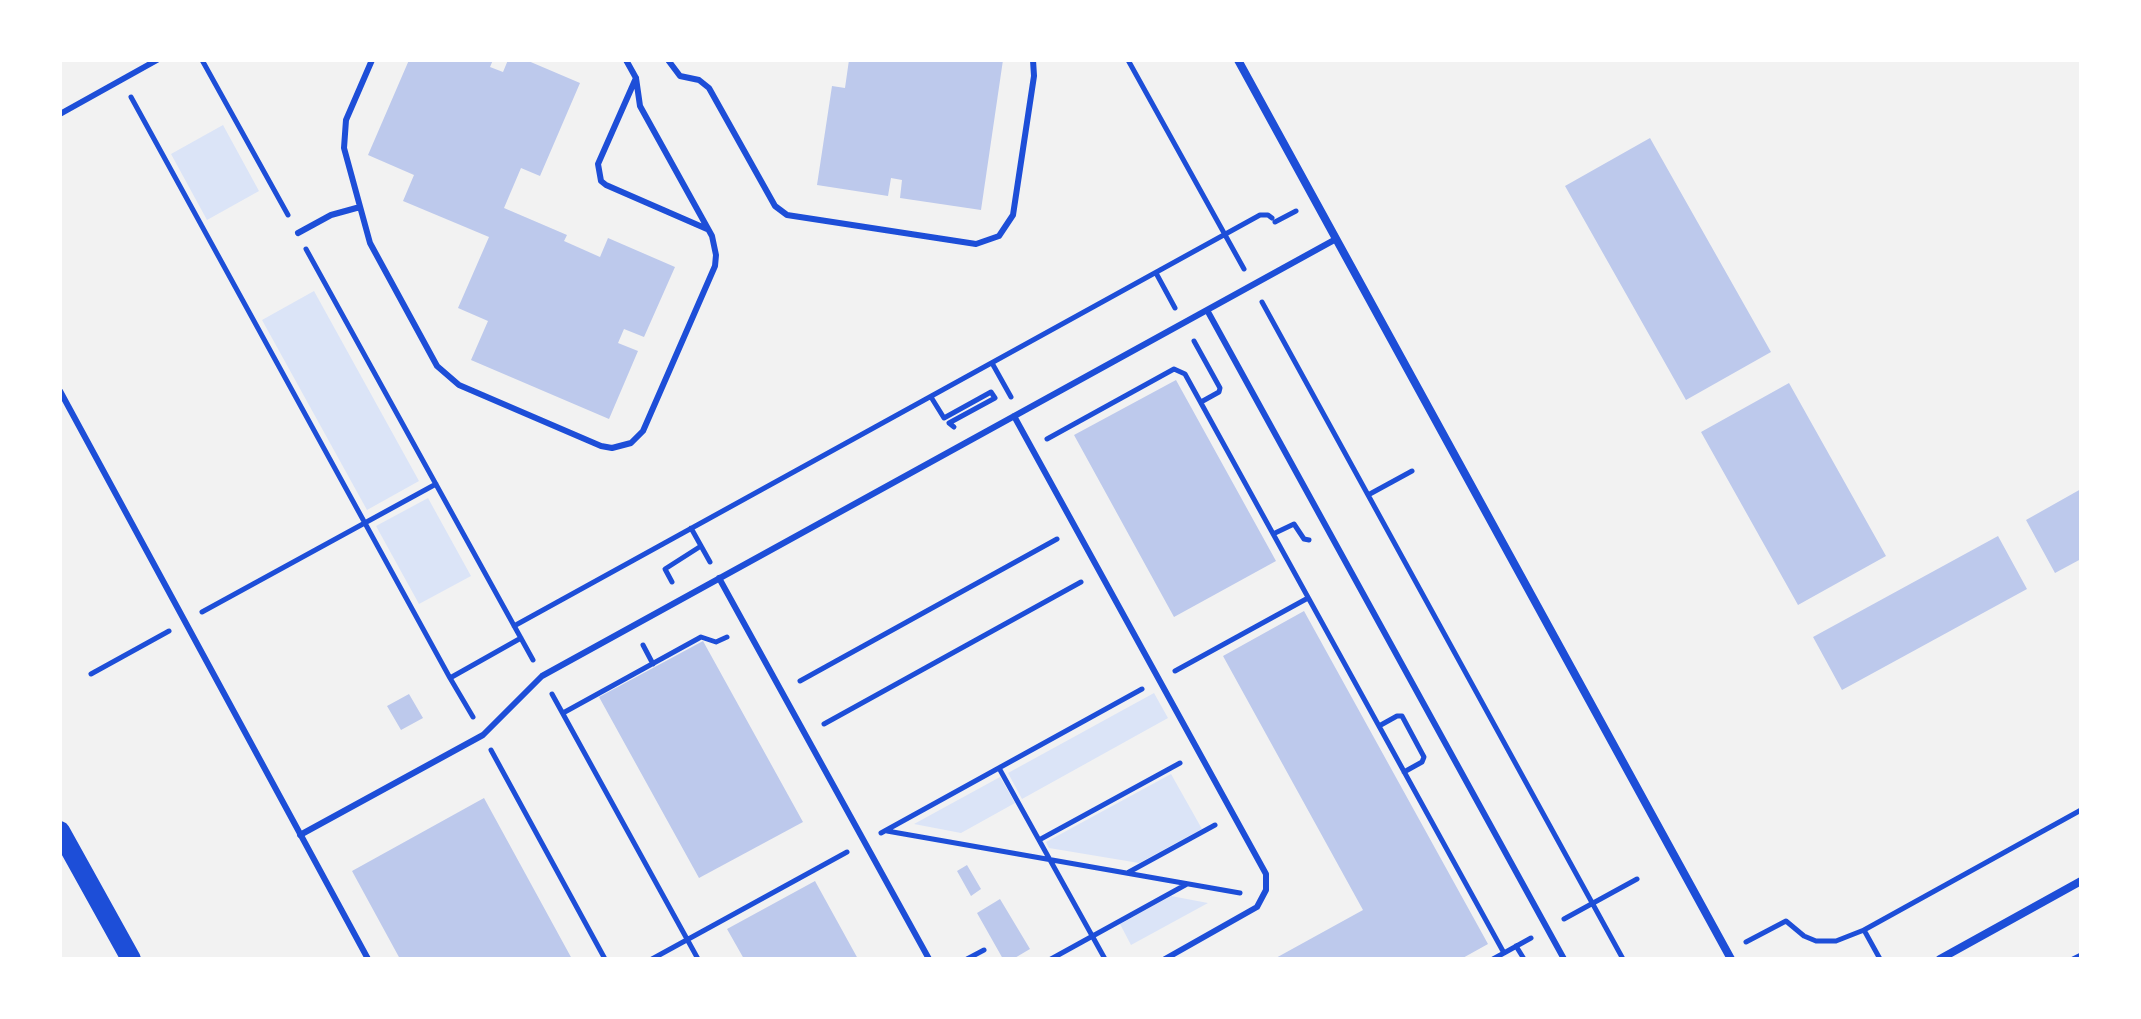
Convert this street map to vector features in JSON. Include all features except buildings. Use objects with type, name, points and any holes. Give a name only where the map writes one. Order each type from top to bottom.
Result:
[{"type":"main road","points":[[60,831],[131,959]]},
{"type":"street","points":[[1238,60],[1729,956]]},
{"type":"street","points":[[1940,959],[2081,881]]},
{"type":"lane","points":[[60,114],[157,60]]},
{"type":"lane","points":[[372,60],[346,120],[344,148],[370,243],[443,373],[459,385],[612,448],[631,443],[643,431],[715,266],[716,247],[640,106],[636,78],[626,60]]},
{"type":"lane","points":[[668,60],[680,76],[699,80],[709,88],[770,198],[781,211],[794,217],[976,244],[999,236],[1013,215],[1034,76],[1033,60]]},
{"type":"lane","points":[[636,78],[598,164],[601,181],[707,229]]},
{"type":"lane","points":[[298,233],[331,215],[360,207]]},
{"type":"lane","points":[[300,835],[483,735],[542,676],[1336,239]]},
{"type":"lane","points":[[1207,310],[1564,959]]},
{"type":"lane","points":[[60,391],[368,959]]},
{"type":"lane","points":[[1014,416],[1266,874],[1264,897],[1250,912],[1165,959]]},
{"type":"lane","points":[[719,578],[929,959]]},
{"type":"path","points":[[202,60],[698,959]]},
{"type":"path","points":[[1128,60],[1623,959]]},
{"type":"path","points":[[121,79],[605,959]]},
{"type":"path","points":[[514,626],[1260,215],[1272,218]]},
{"type":"path","points":[[1156,273],[1175,308]]},
{"type":"path","points":[[1201,402],[1220,390],[1204,359]]},
{"type":"path","points":[[992,363],[1012,399],[1000,405]]},
{"type":"path","points":[[1031,448],[1174,369],[1185,374],[1504,953]]},
{"type":"path","points":[[931,397],[944,418],[991,392],[995,398],[949,423],[952,428],[988,410]]},
{"type":"path","points":[[1368,495],[1412,471]]},
{"type":"path","points":[[91,674],[436,484]]},
{"type":"path","points":[[1273,534],[1294,524],[1304,539]]},
{"type":"path","points":[[691,528],[712,565],[698,571]]},
{"type":"path","points":[[781,691],[1076,529]]},
{"type":"path","points":[[685,577],[671,582],[665,569],[701,546]]},
{"type":"path","points":[[805,734],[1099,571]]},
{"type":"path","points":[[652,959],[1308,598]]},
{"type":"path","points":[[563,713],[701,637],[716,642],[745,626]]},
{"type":"path","points":[[450,678],[521,638]]},
{"type":"path","points":[[640,640],[653,664]]},
{"type":"path","points":[[1379,726],[1402,716],[1424,757],[1422,762],[1404,772]]},
{"type":"path","points":[[1039,840],[1199,752]]},
{"type":"path","points":[[999,768],[1105,959]]},
{"type":"path","points":[[1729,956],[1786,921],[1804,936],[1816,941],[1836,941],[1864,930],[2081,810]]},
{"type":"path","points":[[1127,872],[1233,815]]},
{"type":"path","points":[[885,831],[1264,897]]},
{"type":"path","points":[[1493,959],[1637,879]]},
{"type":"path","points":[[1051,959],[1188,883]]},
{"type":"path","points":[[1864,930],[1880,959]]},
{"type":"path","points":[[1516,946],[1524,959]]},
{"type":"path","points":[[967,959],[984,950]]},
{"type":"path","points":[[2073,959],[2081,955]]},
{"type":"shaded area","points":[[223,125],[259,191],[207,220],[171,154]]},
{"type":"shaded area","points":[[314,291],[419,481],[367,510],[262,320]]},
{"type":"shaded area","points":[[428,498],[471,576],[419,604],[376,526]]},
{"type":"shaded area","points":[[1154,693],[1168,718],[1022,799],[1008,773]]},
{"type":"shaded area","points":[[1171,774],[1202,829],[1139,863],[1049,848],[1046,842]]},
{"type":"shaded area","points":[[1000,777],[1015,803],[961,833],[914,824]]},
{"type":"shaded area","points":[[1171,896],[1208,903],[1131,945],[1120,924]]}]
